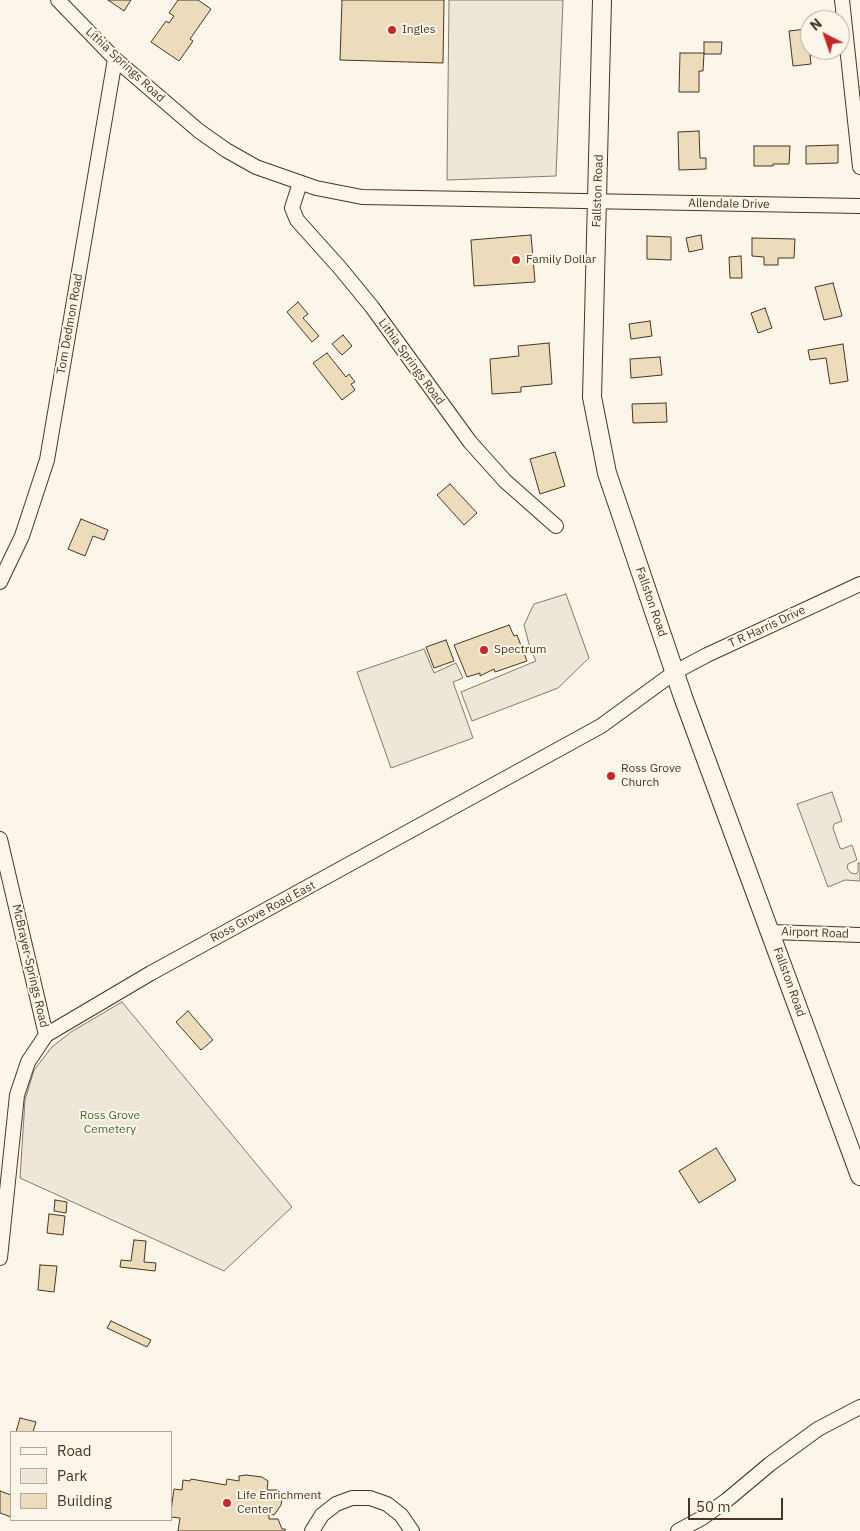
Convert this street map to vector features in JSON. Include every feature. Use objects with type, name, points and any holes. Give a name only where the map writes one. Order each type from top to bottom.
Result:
[{"type":"main road","name":"Fallston Road","points":[[602,0],[592,397],[607,473],[675,672],[860,1176]]},
{"type":"street","name":"Lithia Springs Road","points":[[58,0],[115,59],[199,131],[256,168],[300,184],[362,197],[598,202]]},
{"type":"street","points":[[842,0],[860,167]]},
{"type":"street","name":"Tom Dedmon Road","points":[[0,582],[22,536],[47,460],[115,59]]},
{"type":"street","name":"Lithia Springs Road","points":[[300,184],[292,208],[297,220],[372,307],[470,442],[505,481],[556,526]]},
{"type":"street","name":"Allendale Drive","points":[[598,202],[860,206]]},
{"type":"street","name":"T R Harris Drive","points":[[675,672],[707,655],[860,584]]},
{"type":"street","name":"Ross Grove Road East","points":[[0,1256],[17,1095],[28,1062],[46,1035],[151,973],[426,824],[601,726],[675,672]]},
{"type":"street","name":"McBrayer-Springs Road","points":[[0,839],[46,1035]]},
{"type":"street","name":"Airport Road","points":[[771,932],[860,935]]},
{"type":"street","points":[[678,1531],[702,1518],[728,1500],[770,1464],[818,1429],[860,1407]]},
{"type":"street","points":[[312,1531],[322,1515],[336,1504],[352,1498],[370,1498],[387,1504],[401,1514],[412,1531]]},
{"type":"green space","name":"Ross Grove Cemetery","points":[[122,1002],[292,1207],[224,1271],[20,1178],[25,1100],[34,1070],[52,1047],[71,1032]]},
{"type":"shaded area","points":[[449,0],[563,0],[556,176],[447,180]]},
{"type":"shaded area","points":[[566,594],[589,658],[558,688],[472,721],[461,692],[536,661],[530,648],[524,625],[534,604]]},
{"type":"shaded area","points":[[424,649],[434,673],[456,663],[463,678],[453,682],[473,738],[391,768],[357,672]]},
{"type":"shaded area","points":[[832,792],[842,821],[834,824],[833,828],[840,848],[852,845],[857,860],[848,864],[847,868],[851,873],[856,874],[858,872],[858,863],[860,863],[860,881],[845,880],[828,887],[797,804]]},
{"type":"building","points":[[108,0],[131,0],[124,11]]},
{"type":"building","points":[[178,0],[198,0],[211,9],[190,39],[193,41],[179,61],[151,42],[166,21],[169,23],[174,16],[169,13]]},
{"type":"building","name":"Ingles","points":[[342,0],[444,0],[443,63],[340,60]]},
{"type":"building","points":[[800,30],[800,60],[811,60],[811,64],[793,66],[789,31]]},
{"type":"building","points":[[704,42],[722,42],[721,54],[704,54]]},
{"type":"building","points":[[680,53],[704,53],[703,71],[699,71],[699,92],[679,92]]},
{"type":"building","points":[[699,131],[700,158],[706,158],[706,169],[679,170],[678,132]]},
{"type":"building","points":[[838,145],[838,163],[806,164],[806,146]]},
{"type":"building","points":[[754,146],[790,146],[789,164],[754,166]]},
{"type":"building","points":[[531,235],[535,282],[474,286],[471,240]]},
{"type":"building","points":[[701,235],[703,249],[689,252],[686,238]]},
{"type":"building","points":[[647,236],[671,237],[671,260],[647,259]]},
{"type":"building","points":[[752,238],[795,239],[794,258],[778,258],[778,265],[764,265],[764,257],[752,256]]},
{"type":"building","points":[[741,256],[742,278],[730,278],[729,257]]},
{"type":"building","points":[[833,283],[842,316],[824,320],[815,287]]},
{"type":"building","points":[[298,302],[308,314],[303,318],[319,336],[312,342],[287,312]]},
{"type":"building","points":[[765,308],[772,328],[758,333],[751,313]]},
{"type":"building","points":[[650,321],[652,336],[631,339],[629,324]]},
{"type":"building","points":[[343,335],[352,346],[342,355],[332,344]]},
{"type":"building","points":[[549,343],[552,384],[521,387],[521,392],[492,394],[490,359],[519,356],[518,346]]},
{"type":"building","points":[[843,344],[848,381],[830,384],[826,358],[810,360],[808,350]]},
{"type":"building","points":[[327,353],[346,377],[349,374],[355,382],[351,384],[355,390],[342,400],[313,363]]},
{"type":"building","points":[[660,357],[662,375],[631,378],[630,359]]},
{"type":"building","points":[[666,403],[667,422],[633,423],[632,404]]},
{"type":"building","points":[[555,452],[565,486],[540,494],[530,459]]},
{"type":"building","points":[[450,484],[477,513],[464,525],[437,495]]},
{"type":"building","points":[[81,519],[108,530],[104,540],[93,536],[85,556],[68,549]]},
{"type":"building","points":[[509,625],[514,636],[517,635],[527,661],[495,672],[494,669],[480,676],[480,673],[467,677],[454,645]]},
{"type":"building","points":[[446,640],[454,661],[434,668],[426,647]]},
{"type":"building","points":[[188,1011],[213,1040],[201,1050],[176,1022]]},
{"type":"building","points":[[716,1148],[736,1180],[699,1203],[679,1171]]},
{"type":"building","points":[[55,1200],[67,1202],[66,1213],[54,1211]]},
{"type":"building","points":[[49,1214],[65,1216],[63,1235],[47,1233]]},
{"type":"building","points":[[134,1240],[146,1241],[144,1262],[156,1263],[155,1271],[120,1267],[121,1260],[131,1261]]},
{"type":"building","points":[[40,1265],[57,1266],[54,1292],[38,1290]]},
{"type":"building","points":[[111,1321],[151,1340],[147,1347],[107,1328]]},
{"type":"building","points":[[20,1418],[36,1422],[33,1431],[16,1431]]},
{"type":"building","name":"Life Enrichment Center","points":[[239,1476],[262,1477],[268,1481],[267,1490],[278,1490],[282,1500],[281,1505],[274,1515],[269,1514],[269,1519],[278,1519],[282,1529],[285,1529],[285,1531],[178,1531],[180,1518],[172,1517],[172,1504],[174,1489],[182,1490],[183,1480],[190,1481],[191,1479],[226,1485],[227,1479],[239,1481]]},
{"type":"building","points":[[0,1491],[10,1495],[10,1517],[0,1513]]},
{"type":"place","name":"Ingles","points":[[392,30]]},
{"type":"place","name":"Family Dollar","points":[[516,260]]},
{"type":"place","name":"Spectrum","points":[[484,650]]},
{"type":"place","name":"Ross Grove Church","points":[[611,776]]},
{"type":"place","name":"Life Enrichment Center","points":[[227,1503]]}]
